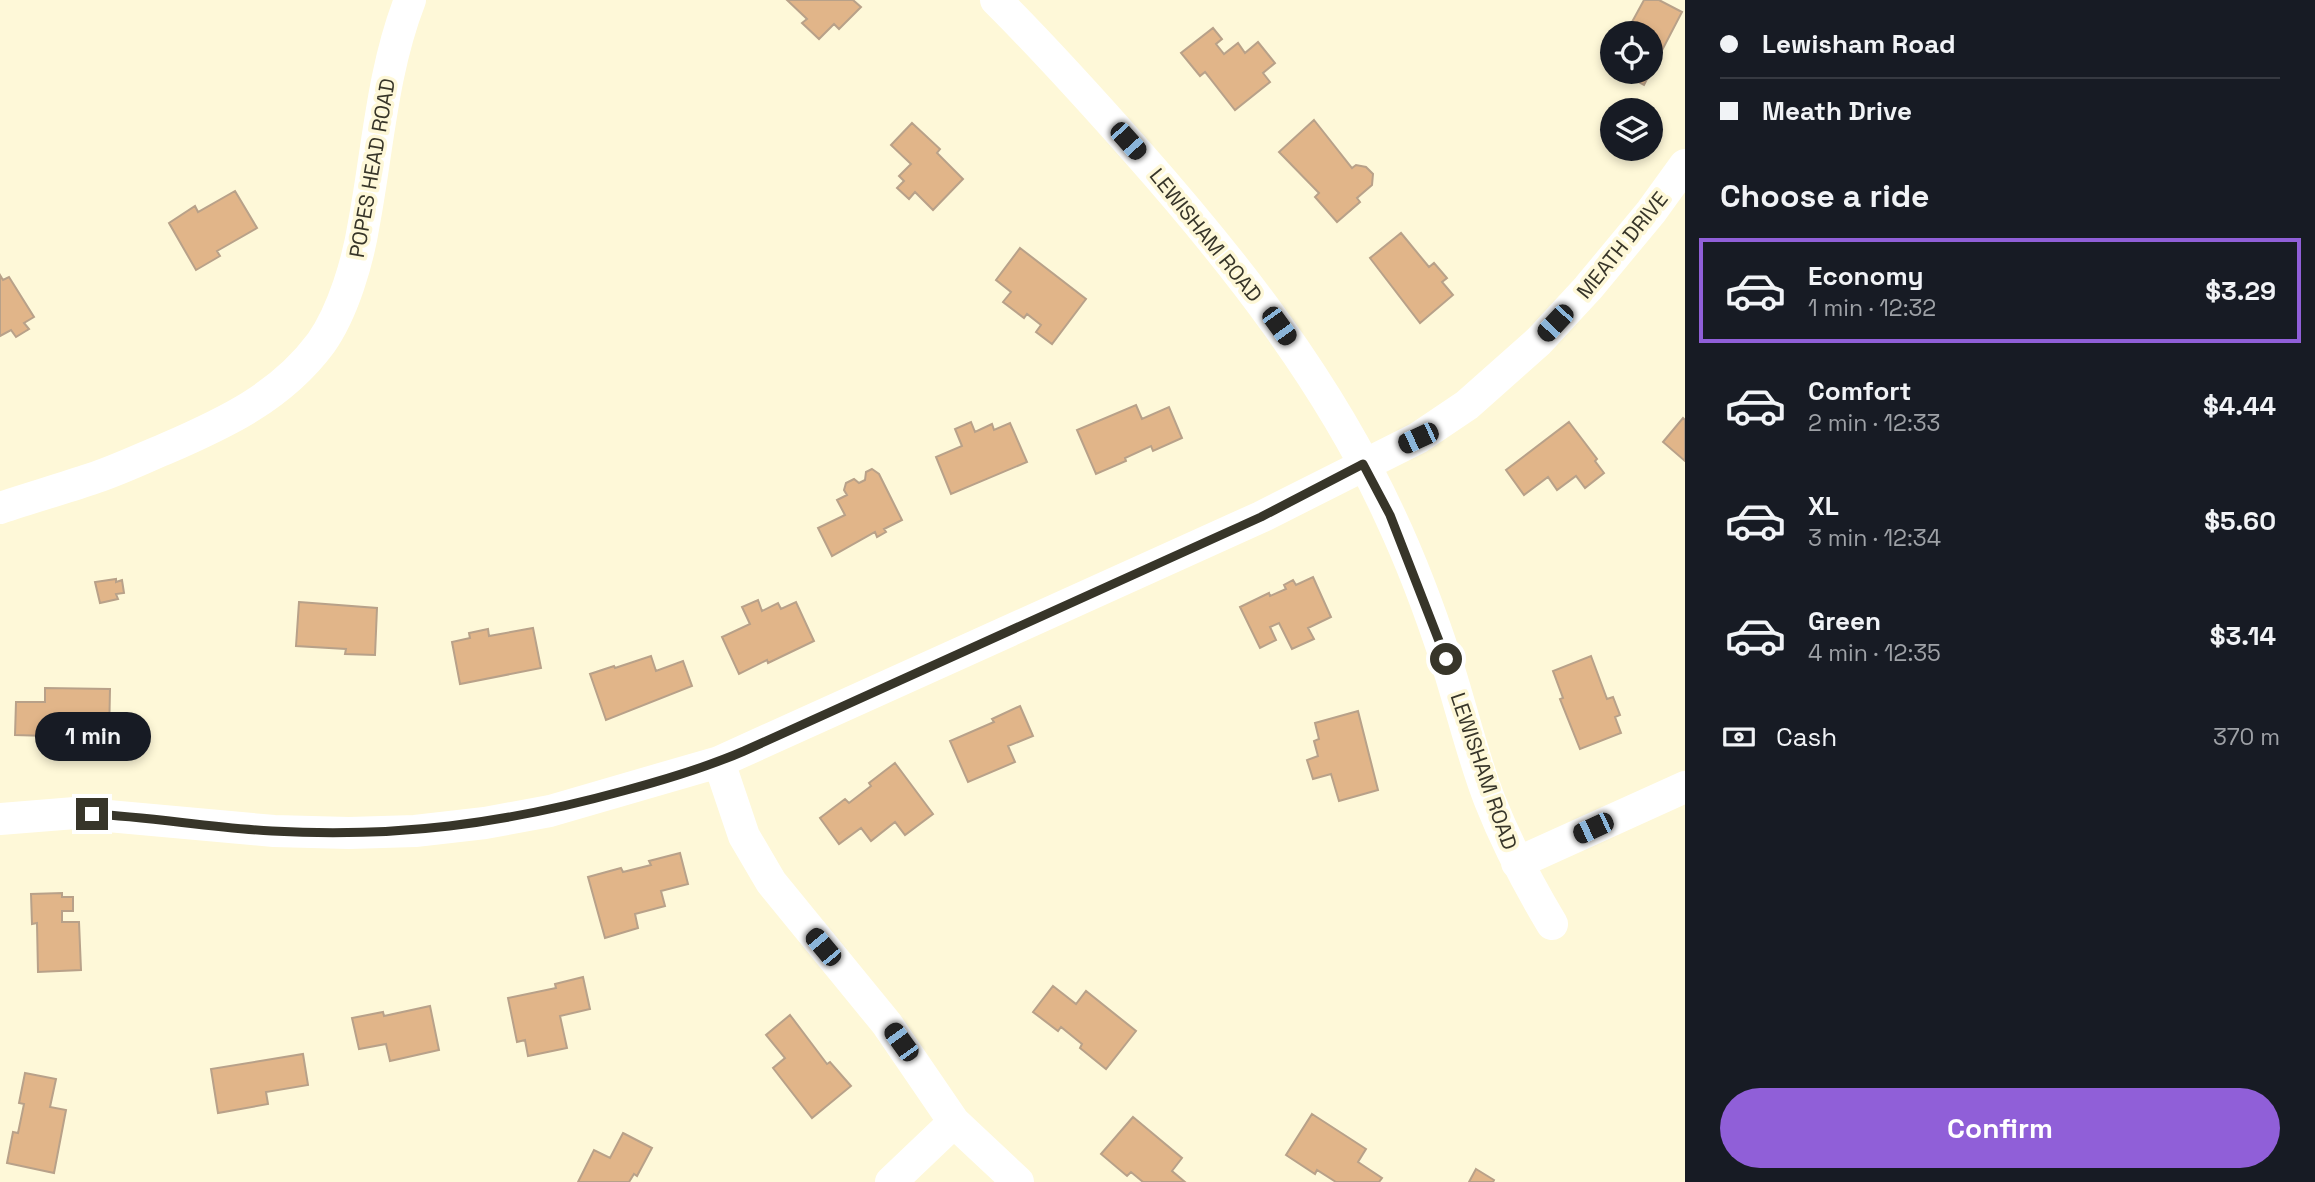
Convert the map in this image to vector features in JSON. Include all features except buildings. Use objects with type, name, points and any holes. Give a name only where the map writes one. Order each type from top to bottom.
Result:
[{"type":"street","name":"POPES HEAD ROAD","points":[[0,508],[93,478],[214,428],[245,412],[298,370],[323,341],[341,303],[358,252],[383,97],[410,0]]},
{"type":"street","name":"LEWISHAM ROAD","points":[[996,0],[1093,101],[1199,222],[1294,346],[1335,411],[1390,515],[1446,659],[1489,800],[1517,863],[1552,924]]},
{"type":"street","name":"MEATH DRIVE","points":[[0,819],[75,813],[274,831],[415,831],[485,823],[550,811],[719,762],[1261,517],[1418,438],[1467,405],[1539,341],[1588,288],[1651,212],[1685,165]]},
{"type":"street","points":[[719,762],[744,836],[771,882],[887,1024],[954,1122],[1018,1182]]},
{"type":"street","points":[[1517,863],[1685,787]]},
{"type":"street","points":[[891,1182],[954,1122]]},
{"type":"route","points":[[92,814],[214,827],[349,833],[415,831],[485,823],[550,811],[719,762],[1261,517],[1363,464],[1390,515],[1446,659]]}]
